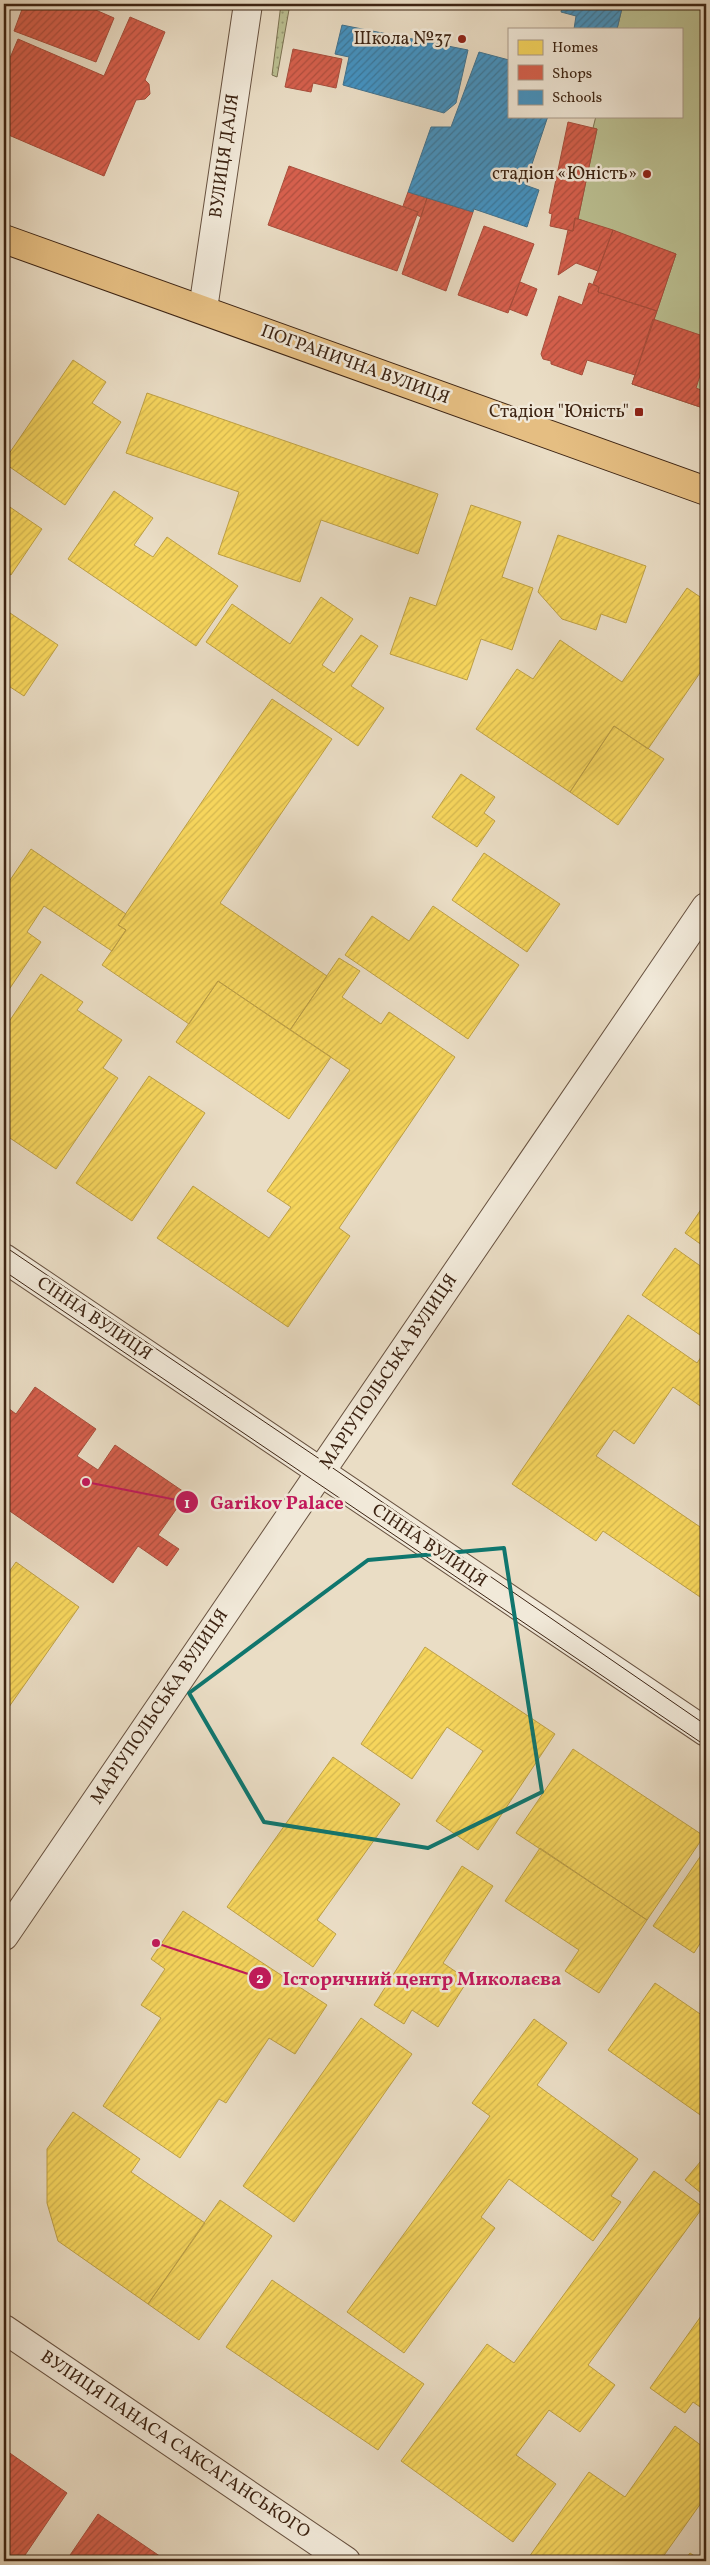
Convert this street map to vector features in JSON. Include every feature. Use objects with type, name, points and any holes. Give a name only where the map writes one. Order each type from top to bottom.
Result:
[{"type":"main road","name":"ПОГРАНИЧНА ВУЛИЦЯ","points":[[4,239],[706,491]]},
{"type":"street","name":"ВУЛИЦЯ ДАЛЯ","points":[[202,309],[248,4]]},
{"type":"street","name":"МАРІУПОЛЬСЬКА ВУЛИЦЯ","points":[[4,1936],[706,907]]},
{"type":"street","name":"СІННА ВУЛИЦЯ","points":[[4,1258],[706,1732]]},
{"type":"street","name":"ВУЛИЦЯ ПАНАСА САКСАГАНСЬКОГО","points":[[4,2329],[346,2561]]},
{"type":"highlighted area","points":[[504,1548],[542,1792],[428,1848],[264,1822],[189,1693],[368,1560]]},
{"type":"green space","points":[[281,4],[290,4],[277,77],[272,75]]},
{"type":"green space","name":"стадіон «Юність»","points":[[623,4],[706,4],[706,409],[632,384],[676,254],[578,219],[597,129],[593,128],[596,118],[682,118],[682,28],[617,28]]},
{"type":"building: Homes","points":[[73,360],[106,382],[92,403],[121,422],[65,505],[4,463],[4,461]]},
{"type":"building: Homes","points":[[147,393],[438,494],[418,554],[321,520],[300,582],[218,554],[239,492],[126,453]]},
{"type":"building: Homes","points":[[114,491],[153,518],[134,545],[153,557],[167,537],[238,586],[196,646],[68,559]]},
{"type":"building: Homes","points":[[4,503],[42,529],[11,575],[4,570]]},
{"type":"building: Homes","points":[[471,505],[521,522],[502,577],[533,588],[512,650],[481,639],[467,680],[390,654],[410,597],[436,606]]},
{"type":"building: Homes","points":[[558,535],[646,566],[626,623],[601,614],[596,630],[562,619],[538,592]]},
{"type":"building: Homes","points":[[687,588],[706,601],[706,664],[648,749],[614,726],[570,792],[476,729],[517,669],[533,679],[560,640],[622,682]]},
{"type":"building: Homes","points":[[321,597],[353,619],[322,665],[334,673],[361,635],[378,646],[351,686],[384,708],[358,746],[206,642],[232,604],[290,644]]},
{"type":"building: Homes","points":[[4,609],[58,645],[24,696],[4,683]]},
{"type":"building: Homes","points":[[272,699],[332,739],[220,903],[327,976],[290,1030],[218,981],[189,1024],[102,965],[126,930],[118,925]]},
{"type":"building: Homes","points":[[614,726],[664,759],[618,825],[570,792]]},
{"type":"building: Homes","points":[[461,774],[495,797],[484,813],[495,821],[477,847],[432,817]]},
{"type":"building: Homes","points":[[31,849],[126,914],[118,925],[126,930],[112,951],[44,906],[27,932],[41,942],[4,997],[4,889]]},
{"type":"building: Homes","points":[[484,853],[560,904],[527,952],[452,900]]},
{"type":"building: Homes","points":[[433,906],[519,965],[468,1039],[345,955],[372,916],[409,941]]},
{"type":"building: Homes","points":[[339,958],[360,971],[342,997],[381,1024],[389,1012],[455,1057],[339,1228],[350,1236],[288,1327],[157,1238],[193,1186],[269,1238],[291,1207],[267,1191],[350,1070],[290,1030]]},
{"type":"building: Homes","points":[[41,974],[83,1002],[77,1010],[122,1040],[103,1068],[118,1078],[56,1169],[4,1134],[4,1029]]},
{"type":"building: Homes","points":[[218,981],[331,1057],[289,1119],[176,1042]]},
{"type":"building: Homes","points":[[149,1076],[205,1113],[132,1221],[76,1183]]},
{"type":"building: Homes","points":[[706,1202],[706,1248],[685,1233]]},
{"type":"building: Homes","points":[[675,1248],[706,1270],[706,1326],[700,1335],[642,1295]]},
{"type":"building: Homes","points":[[628,1315],[697,1363],[706,1350],[706,1410],[673,1387],[634,1444],[614,1430],[596,1456],[706,1531],[706,1601],[603,1531],[596,1541],[512,1484]]},
{"type":"building: Homes","points":[[16,1562],[79,1607],[4,1714],[4,1579]]},
{"type":"building: Homes","points":[[425,1647],[555,1734],[478,1850],[436,1821],[483,1751],[447,1727],[412,1779],[361,1744]]},
{"type":"building: Homes","points":[[573,1749],[704,1836],[647,1920],[516,1833]]},
{"type":"building: Homes","points":[[333,1757],[400,1804],[317,1920],[336,1934],[313,1967],[227,1907]]},
{"type":"building: Homes","points":[[540,1848],[647,1920],[599,1993],[565,1971],[579,1950],[505,1901]]},
{"type":"building: Homes","points":[[706,1848],[706,1934],[694,1953],[653,1926]]},
{"type":"building: Homes","points":[[462,1866],[493,1886],[443,1963],[468,1980],[438,2027],[412,2010],[404,2024],[374,2005]]},
{"type":"building: Homes","points":[[183,1911],[327,2005],[295,2054],[269,2038],[226,2103],[219,2099],[180,2158],[103,2106],[161,2018],[141,2005],[165,1969],[151,1959]]},
{"type":"building: Homes","points":[[655,1983],[706,2018],[706,2119],[608,2050]]},
{"type":"building: Homes","points":[[361,2018],[412,2054],[294,2222],[243,2186]]},
{"type":"building: Homes","points":[[534,2019],[567,2043],[537,2085],[638,2159],[611,2196],[621,2202],[593,2241],[509,2179],[481,2217],[495,2228],[404,2353],[347,2312],[490,2116],[472,2103]]},
{"type":"building: Homes","points":[[73,2112],[140,2159],[131,2172],[205,2223],[148,2304],[58,2241],[47,2203],[47,2149]]},
{"type":"building: Homes","points":[[706,2155],[706,2197],[685,2180]]},
{"type":"building: Homes","points":[[654,2171],[703,2207],[588,2365],[615,2385],[580,2432],[549,2410],[516,2455],[556,2484],[513,2542],[401,2461],[487,2344],[514,2363]]},
{"type":"building: Homes","points":[[220,2200],[272,2236],[199,2340],[148,2304]]},
{"type":"building: Homes","points":[[272,2280],[424,2384],[378,2450],[226,2347]]},
{"type":"building: Homes","points":[[706,2309],[706,2411],[693,2402],[685,2413],[650,2388]]},
{"type":"building: Homes","points":[[675,2426],[706,2449],[706,2496],[660,2561],[535,2561],[529,2557],[589,2472],[625,2497]]},
{"type":"building: Homes","points":[[690,2553],[702,2561],[684,2561]]},
{"type":"building: Shops","points":[[24,4],[61,4],[72,8],[73,4],[82,4],[114,18],[96,62],[14,31]]},
{"type":"building: Shops","points":[[130,17],[165,32],[145,80],[149,84],[150,94],[145,99],[136,100],[104,176],[4,133],[4,72],[18,39],[104,76]]},
{"type":"building: Shops","points":[[293,49],[342,59],[336,88],[313,83],[311,92],[285,87]]},
{"type":"building: Shops","points":[[568,122],[597,129],[578,219],[575,218],[573,231],[550,226],[552,214],[549,213]]},
{"type":"building: Shops","points":[[289,166],[418,212],[397,271],[268,225]]},
{"type":"building: Shops","points":[[408,192],[427,198],[421,217],[417,215],[418,212],[403,206]]},
{"type":"building: Shops","points":[[427,198],[473,212],[446,291],[402,274]]},
{"type":"building: Shops","points":[[575,218],[613,230],[598,271],[576,263],[558,275],[568,230],[573,231]]},
{"type":"building: Shops","points":[[484,226],[534,244],[508,313],[458,295]]},
{"type":"building: Shops","points":[[613,230],[676,254],[657,311],[598,292],[599,287],[593,284]]},
{"type":"building: Shops","points":[[520,282],[537,289],[527,316],[509,309]]},
{"type":"building: Shops","points":[[589,283],[599,287],[598,292],[657,311],[635,375],[587,360],[582,375],[551,364],[551,361],[543,359],[541,354],[559,296],[582,305]]},
{"type":"building: Shops","points":[[653,319],[706,337],[706,357],[696,388],[706,392],[706,409],[632,384]]},
{"type":"building: Shops","points":[[35,1387],[96,1429],[77,1456],[98,1470],[115,1445],[187,1494],[158,1535],[179,1549],[167,1566],[138,1546],[113,1583],[4,1507],[4,1405],[16,1414]]},
{"type":"building: Shops","points":[[4,2449],[67,2493],[21,2561],[15,2561],[4,2553],[4,2530],[6,2527],[4,2525]]},
{"type":"building: Shops","points":[[98,2514],[167,2561],[66,2561]]},
{"type":"building: Schools","points":[[563,4],[623,4],[617,28],[574,28],[576,16],[561,12]]},
{"type":"building: Schools","points":[[342,25],[468,50],[456,103],[444,113],[343,85],[349,57],[335,54]]},
{"type":"building: Schools","points":[[479,52],[508,60],[508,118],[547,118],[525,185],[539,190],[527,227],[474,209],[473,212],[408,192],[431,127],[451,127]]},
{"type":"tram line","points":[[4,1246],[327,1464],[706,1725]]},
{"type":"tram line","points":[[4,1271],[706,1746]]},
{"type":"place","name":"Школа №37","points":[[462,39]]},
{"type":"place","name":"стадіон «Юність»","points":[[647,174]]},
{"type":"place","name":"Стадіон \"Юність\"","points":[[639,412]]},
{"type":"place","name":"Garikov Palace","points":[[86,1482]]},
{"type":"place","name":"Історичний центр Миколаєва","points":[[156,1943]]}]
